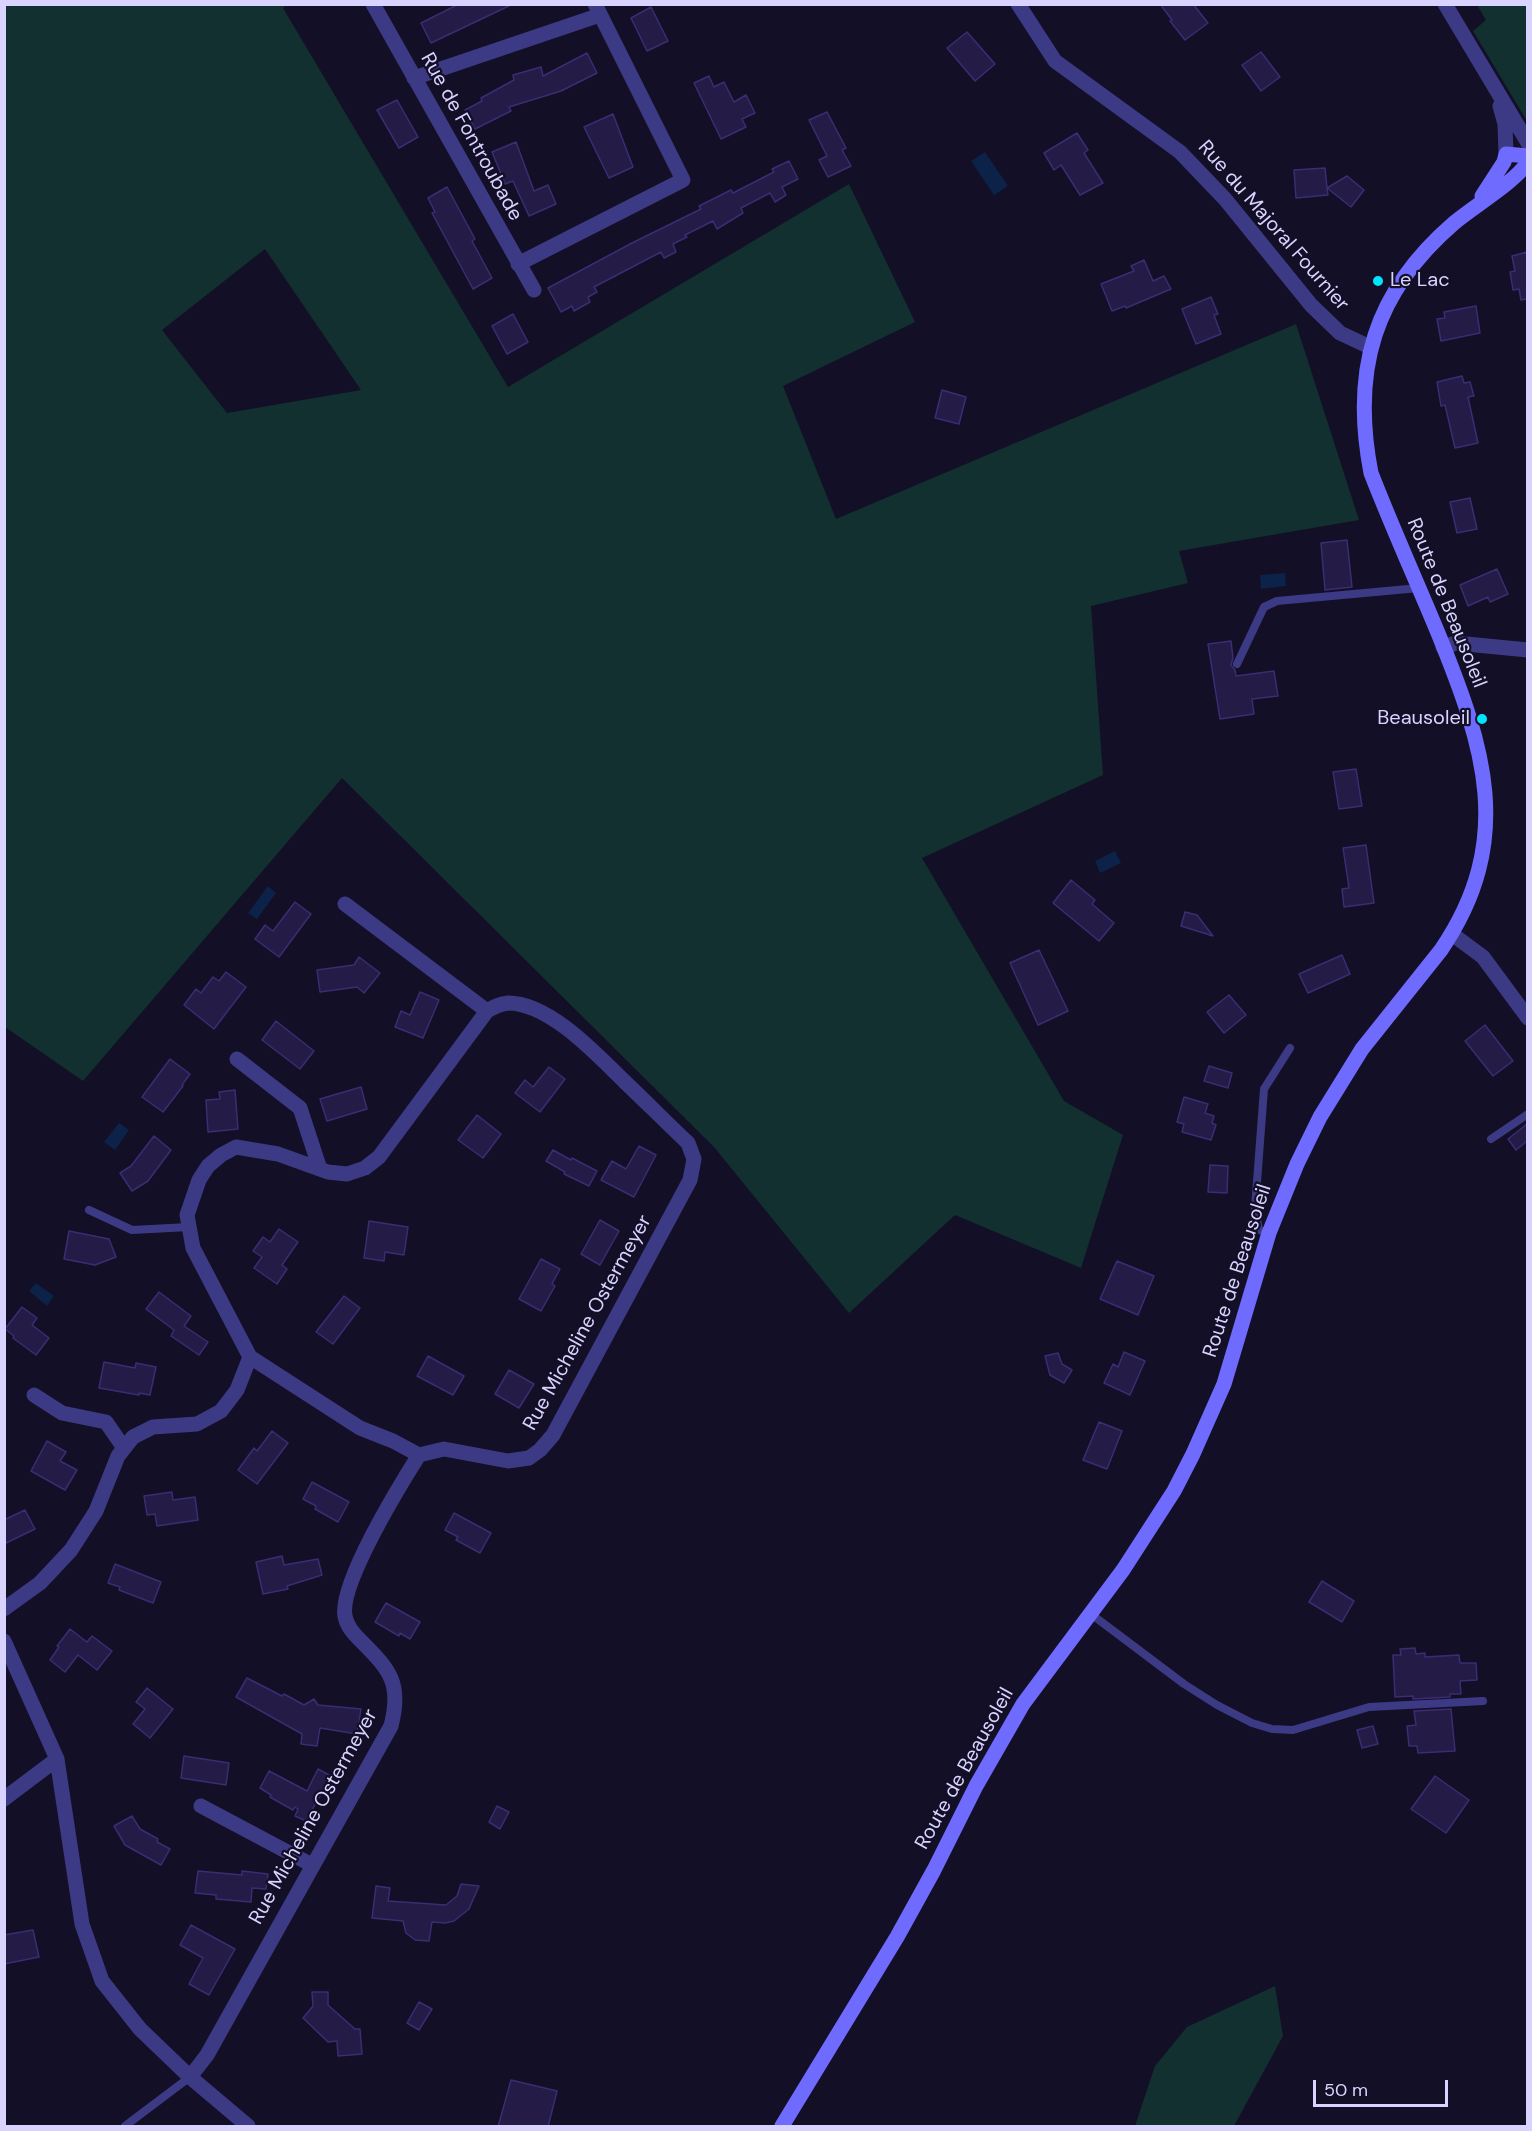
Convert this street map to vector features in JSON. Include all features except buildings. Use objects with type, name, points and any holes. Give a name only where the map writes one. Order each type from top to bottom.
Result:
[{"type":"main road","points":[[1470,209],[1493,180],[1506,154],[1527,156]]},
{"type":"main road","points":[[1470,209],[1517,174],[1527,162]]},
{"type":"main road","name":"Route de Beausoleil","points":[[782,2127],[897,1937],[1002,1738],[1023,1704],[1153,1526],[1193,1454],[1224,1384],[1269,1233],[1297,1164],[1320,1117],[1343,1079],[1386,1018],[1452,934],[1470,896],[1485,840],[1486,789],[1476,741],[1460,690],[1371,473],[1364,436],[1363,411],[1370,347],[1386,309],[1410,270],[1429,246],[1470,209]]},
{"type":"street","name":"Rue de Fontroubade","points":[[373,4],[534,290]]},
{"type":"street","name":"Rue du Majoral Fournier","points":[[1018,4],[1055,61],[1180,152],[1226,200],[1311,305],[1340,333],[1370,347]]},
{"type":"street","points":[[1445,4],[1507,106],[1527,144]]},
{"type":"street","points":[[414,78],[598,10],[683,180],[518,264]]},
{"type":"street","points":[[1490,81],[1505,124],[1506,154]]},
{"type":"street","points":[[1443,647],[1456,643],[1527,650]]},
{"type":"street","points":[[345,904],[487,1011],[379,1157],[365,1168],[347,1174],[320,1169],[278,1154],[236,1147],[221,1155],[208,1166],[199,1180],[187,1215],[193,1248],[250,1357],[360,1428],[393,1441],[419,1455]]},
{"type":"street","points":[[1452,934],[1483,957],[1527,1017]]},
{"type":"street","name":"Rue Micheline Ostermeyer","points":[[190,2077],[207,2055],[391,1726],[396,1708],[394,1687],[386,1666],[351,1631],[345,1616],[345,1596],[356,1568],[419,1455],[444,1449],[508,1461],[529,1458],[554,1435],[690,1180],[694,1159],[688,1143],[578,1036],[553,1019],[525,1006],[509,1003],[498,1005],[487,1011]]},
{"type":"street","points":[[237,1059],[300,1108],[320,1169]]},
{"type":"street","points":[[4,1609],[40,1583],[70,1550],[96,1510],[118,1456],[133,1437],[153,1427],[197,1424],[221,1411],[237,1390],[250,1357]]},
{"type":"street","points":[[34,1395],[62,1413],[106,1422],[124,1448]]},
{"type":"street","points":[[4,1641],[57,1759],[82,1924],[102,1982],[140,2029],[190,2077],[248,2127]]},
{"type":"street","points":[[4,1799],[57,1759]]},
{"type":"street","points":[[201,1806],[312,1865]]},
{"type":"lane","points":[[1237,664],[1264,607],[1277,601],[1419,588]]},
{"type":"lane","points":[[1269,1233],[1259,1230],[1255,1208],[1264,1089],[1290,1048]]},
{"type":"lane","points":[[1491,1139],[1527,1114]]},
{"type":"lane","points":[[89,1210],[132,1230],[189,1227]]},
{"type":"lane","points":[[1090,1614],[1184,1684],[1252,1723],[1272,1729],[1293,1730],[1369,1707],[1483,1701]]},
{"type":"lane","points":[[125,2127],[190,2077]]},
{"type":"green space","points":[[5,4],[287,5],[283,8],[508,387],[849,184],[915,322],[783,386],[836,519],[1296,324],[1359,520],[1179,551],[1188,583],[1091,606],[1103,775],[922,858],[1064,1101],[1123,1135],[1081,1268],[955,1215],[849,1313],[714,1147],[342,778],[83,1081],[5,1027]],"holes":[[[265,249],[361,390],[227,413],[162,330]]]},
{"type":"green space","points":[[1477,5],[1527,5],[1527,121],[1473,31],[1486,20]]},
{"type":"green space","points":[[1275,1986],[1283,2036],[1234,2126],[1135,2126],[1155,2066],[1187,2027]]},
{"type":"water","points":[[985,152],[1008,186],[994,195],[971,161]]},
{"type":"water","points":[[1285,573],[1286,586],[1261,589],[1260,575]]},
{"type":"water","points":[[1115,851],[1121,863],[1100,873],[1095,861]]},
{"type":"water","points":[[268,886],[276,893],[257,919],[248,913]]},
{"type":"water","points":[[119,1123],[129,1130],[115,1150],[104,1142]]},
{"type":"water","points":[[36,1283],[54,1296],[47,1306],[29,1291]]},
{"type":"place","name":"Le Lac","points":[[1378,281]]},
{"type":"place","name":"Beausoleil","points":[[1482,719]]}]
